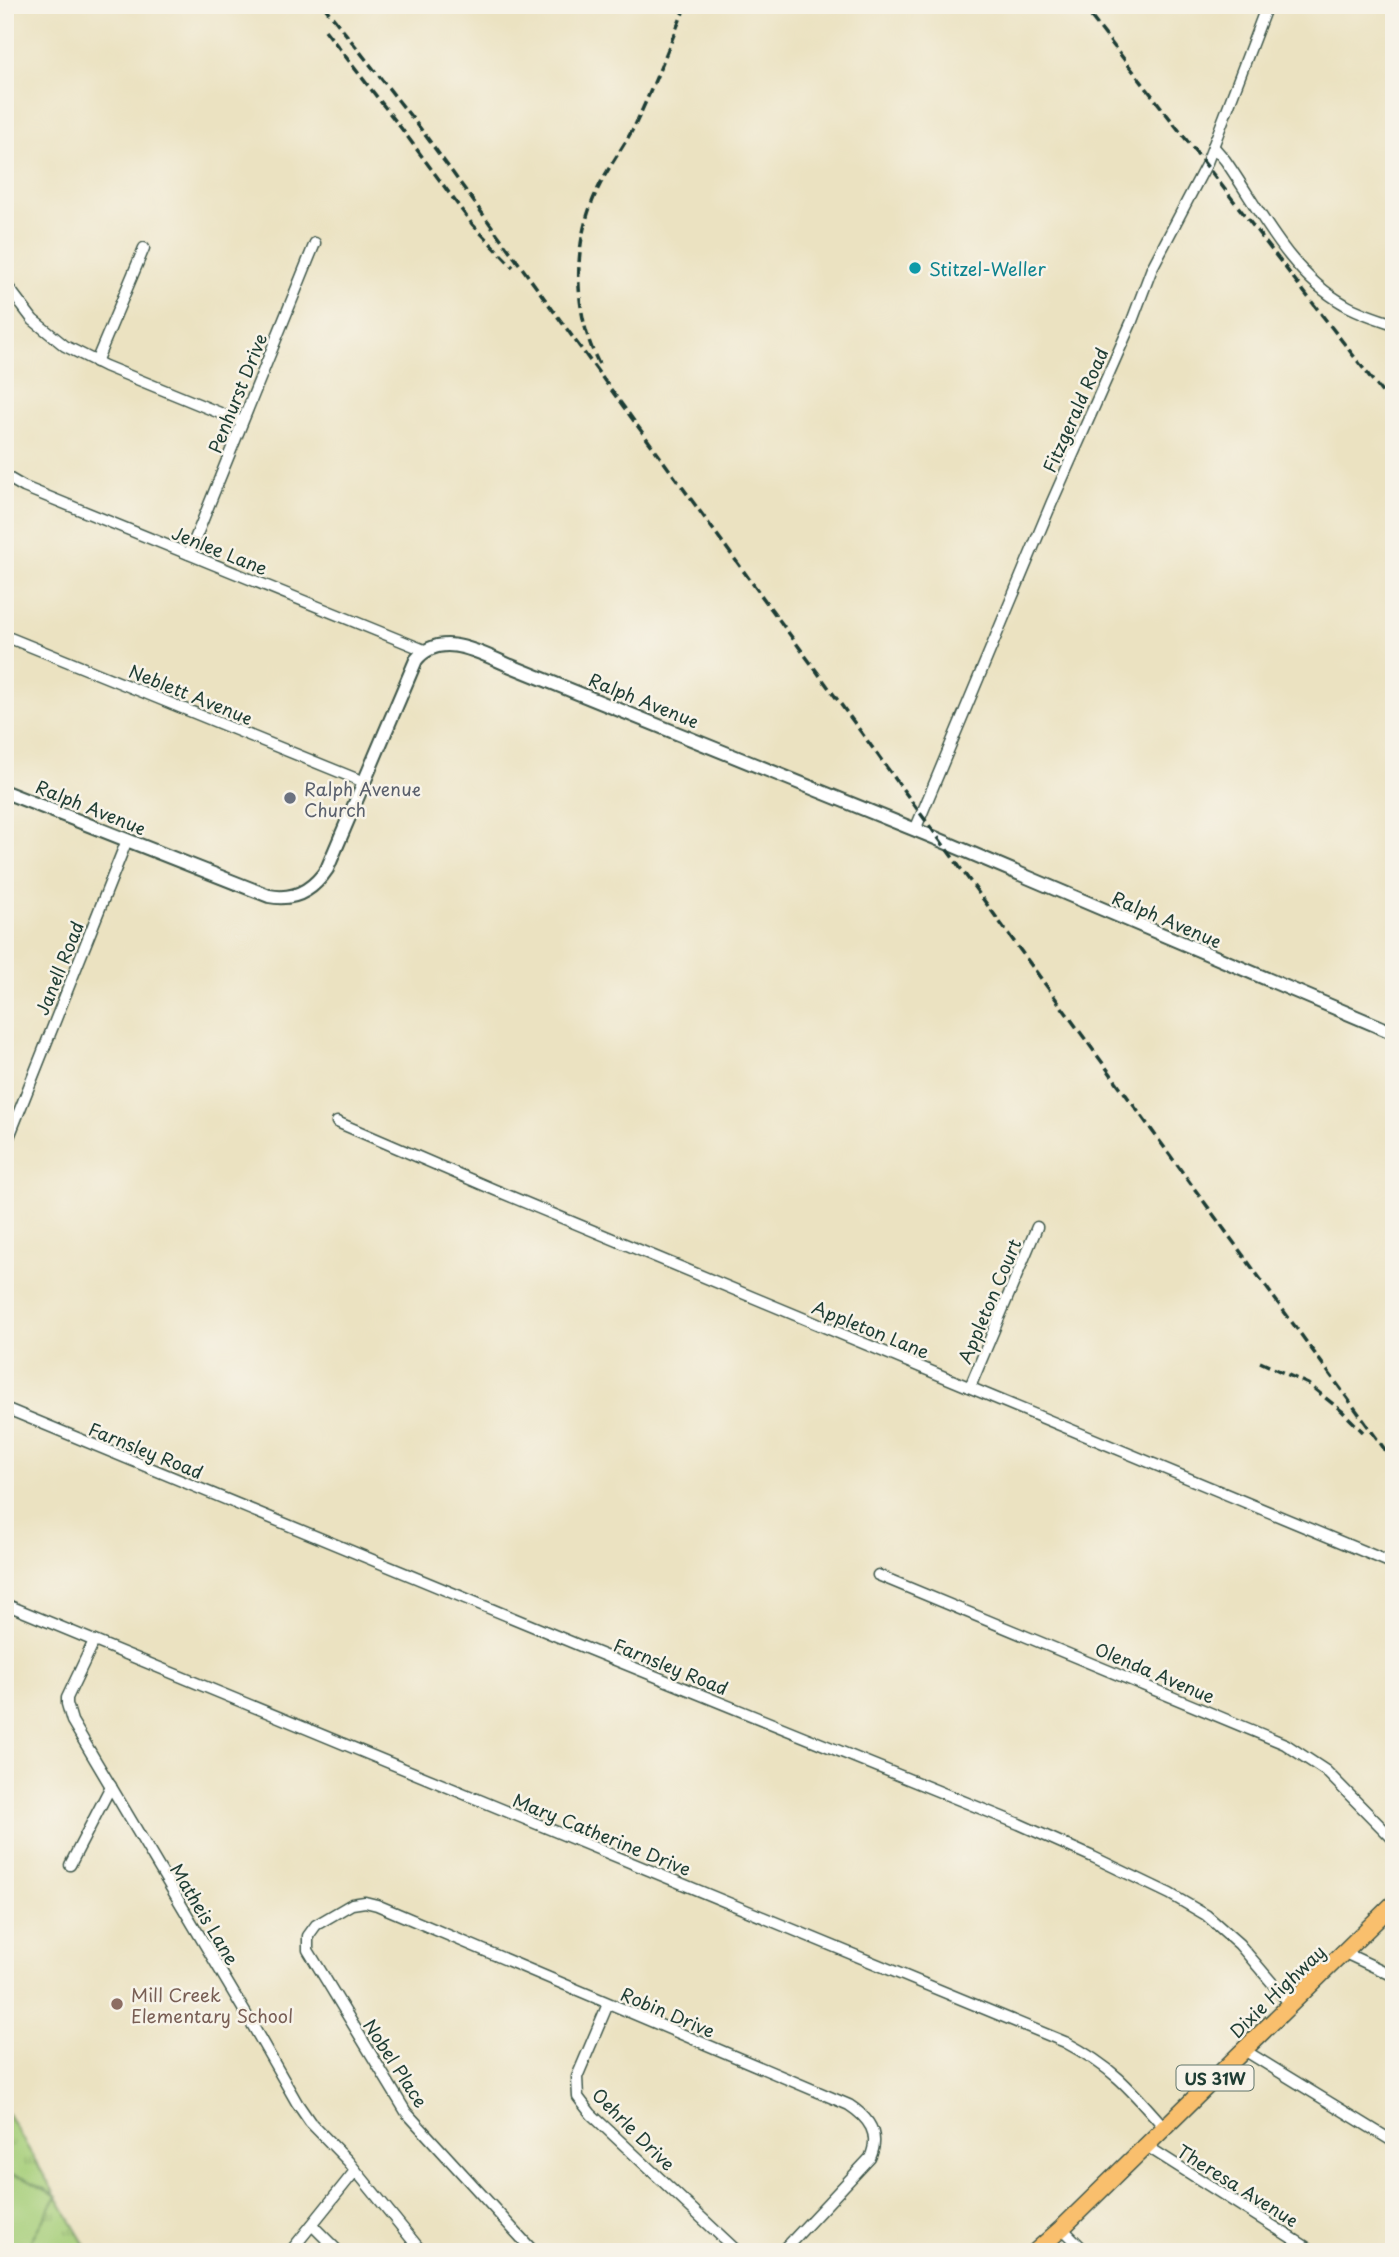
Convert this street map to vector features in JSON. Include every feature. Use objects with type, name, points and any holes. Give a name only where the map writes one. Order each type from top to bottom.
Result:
[{"type":"main road","name":"Dixie Highway","points":[[1035,2252],[1394,1903]]},
{"type":"street","name":"Fitzgerald Road","points":[[915,830],[1052,502],[1132,321],[1152,268],[1196,187],[1268,5]]},
{"type":"street","points":[[1213,146],[1290,257],[1305,274],[1341,303],[1394,324]]},
{"type":"street","name":"Penhurst Drive","points":[[189,554],[316,243]]},
{"type":"street","points":[[96,362],[144,248]]},
{"type":"street","points":[[5,284],[43,330],[65,346],[96,362],[242,422]]},
{"type":"street","name":"Jenlee Lane","points":[[5,476],[24,487],[424,650]]},
{"type":"street","name":"Neblett Avenue","points":[[5,636],[364,782]]},
{"type":"street","name":"Ralph Avenue","points":[[5,792],[269,896],[295,896],[310,888],[327,869],[411,669],[424,650],[450,645],[465,648],[915,830],[1394,1033]]},
{"type":"street","name":"Janell Road","points":[[5,1147],[127,840]]},
{"type":"street","name":"Appleton Lane","points":[[337,1122],[1394,1564]]},
{"type":"street","name":"Appleton Court","points":[[970,1387],[1037,1227]]},
{"type":"street","name":"Farnsley Road","points":[[5,1408],[1081,1851],[1170,1894],[1206,1915],[1239,1944],[1290,2004]]},
{"type":"street","name":"Olenda Avenue","points":[[878,1574],[1286,1744],[1326,1771],[1394,1840]]},
{"type":"street","name":"Mary Catherine Drive","points":[[5,1604],[1065,2042],[1104,2065],[1126,2083],[1164,2127]]},
{"type":"street","name":"Matheis Lane","points":[[94,1641],[67,1704],[72,1721],[297,2103],[310,2122],[355,2171],[422,2252]]},
{"type":"street","points":[[70,1865],[111,1787]]},
{"type":"street","name":"Robin Drive","points":[[307,1940],[316,1925],[352,1904],[365,1902],[849,2105],[863,2114],[870,2124],[875,2143],[870,2158],[782,2252]]},
{"type":"street","name":"Nobel Place","points":[[307,1940],[308,1950],[406,2112],[534,2252]]},
{"type":"street","points":[[1343,1952],[1394,1976]]},
{"type":"street","name":"Oehrle Drive","points":[[608,2004],[577,2077],[578,2097],[738,2252]]},
{"type":"street","points":[[1244,2050],[1394,2142]]},
{"type":"street","name":"Theresa Avenue","points":[[1146,2145],[1314,2252]]},
{"type":"street","points":[[290,2252],[355,2171]]},
{"type":"street","points":[[312,2225],[339,2252]]},
{"type":"street","points":[[1062,2228],[1086,2252]]},
{"type":"green space","points":[[5,2109],[89,2252],[5,2252]]},
{"type":"green space","points":[[5,2173],[26,2179],[57,2196],[24,2252],[5,2252]]},
{"type":"railway","points":[[323,5],[420,128],[1394,1462]]},
{"type":"railway","points":[[599,364],[590,344],[580,301],[580,256],[588,213],[605,175],[636,123],[686,5]]},
{"type":"railway","points":[[1082,5],[1394,408]]},
{"type":"railway","points":[[325,30],[472,224],[513,267]]},
{"type":"railway","points":[[1260,1362],[1308,1384],[1363,1432]]},
{"type":"place","name":"Stitzel-Weller","points":[[915,268]]},
{"type":"place","name":"Ralph Avenue Church","points":[[290,798]]},
{"type":"place","name":"Mill Creek Elementary School","points":[[117,2004]]}]
